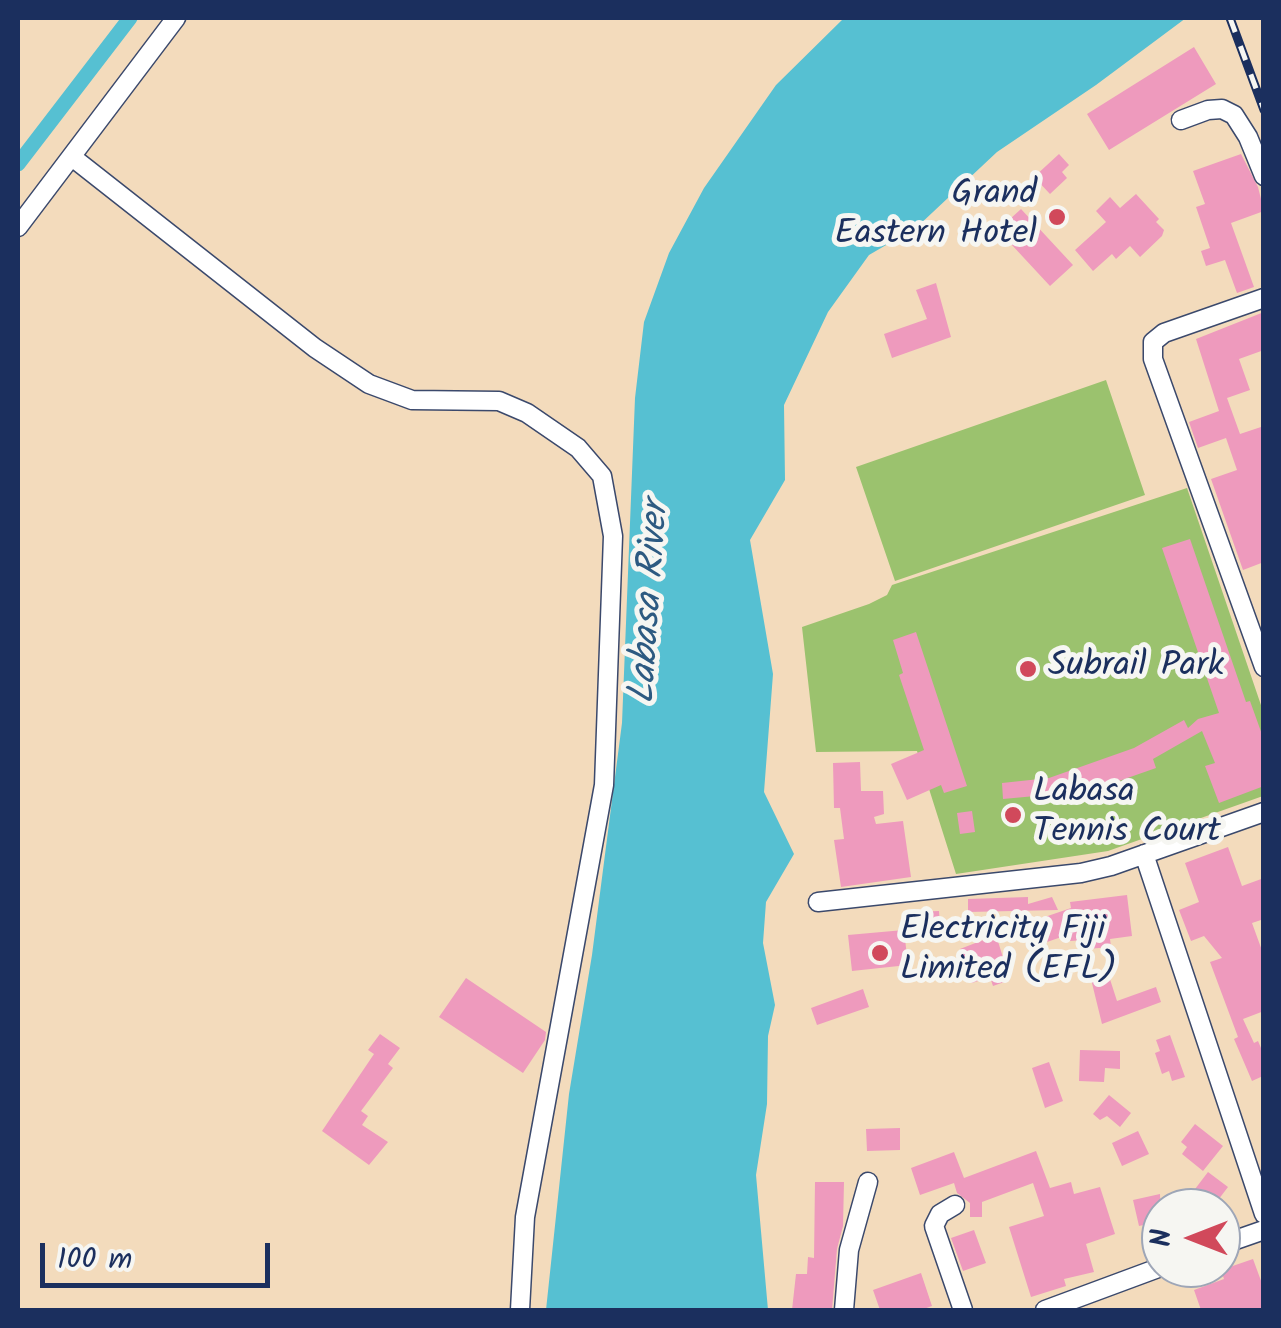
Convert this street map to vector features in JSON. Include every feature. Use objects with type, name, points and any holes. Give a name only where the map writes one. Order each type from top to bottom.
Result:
[{"type":"street","points":[[18,227],[176,18]]},
{"type":"street","points":[[1181,120],[1222,109],[1234,116],[1256,135],[1264,176]]},
{"type":"street","points":[[72,156],[316,348],[369,384],[412,400],[498,401],[527,413],[578,448],[602,476],[613,536],[604,784],[525,1217],[520,1310]]},
{"type":"street","points":[[1264,298],[1164,332],[1153,342],[1153,359],[1264,667]]},
{"type":"street","points":[[818,902],[1081,873],[1264,812]]},
{"type":"street","points":[[1144,854],[1264,1214]]},
{"type":"street","points":[[844,1310],[849,1250],[868,1182]]},
{"type":"street","points":[[955,1206],[940,1214],[934,1226],[963,1310]]},
{"type":"street","points":[[1045,1310],[1092,1302],[1141,1277]]},
{"type":"green space","points":[[1106,380],[1145,495],[895,581],[856,467]]},
{"type":"green space","name":"Subrail Park","points":[[1187,488],[1263,711],[1263,796],[1108,851],[956,874],[917,751],[816,752],[802,627],[869,604],[887,595],[892,585]]},
{"type":"water","name":"Labasa River","points":[[844,18],[1186,18],[997,152],[917,227],[869,255],[828,312],[784,405],[785,480],[750,540],[773,674],[764,792],[794,854],[766,902],[763,943],[775,1005],[768,1036],[767,1104],[756,1175],[768,1310],[546,1310],[569,1094],[592,955],[622,723],[635,398],[644,322],[669,253],[704,188],[776,85]]},
{"type":"building","points":[[1194,47],[1216,84],[1109,150],[1087,114]]},
{"type":"building","points":[[1059,154],[1069,165],[1062,172],[1067,178],[1050,194],[1034,177]]},
{"type":"building","points":[[1241,154],[1258,187],[1264,211],[1231,223],[1254,287],[1237,293],[1225,260],[1206,266],[1201,251],[1210,248],[1196,207],[1205,204],[1193,171]]},
{"type":"building","points":[[1136,194],[1159,219],[1156,222],[1164,230],[1162,236],[1140,257],[1130,246],[1116,259],[1112,254],[1093,271],[1075,250],[1106,222],[1096,211],[1110,197],[1120,208]]},
{"type":"building","points":[[1021,209],[1073,265],[1050,286],[998,230]]},
{"type":"building","points":[[936,283],[951,337],[892,358],[884,334],[927,319],[916,290]]},
{"type":"building","points":[[1264,312],[1264,350],[1239,359],[1250,390],[1227,398],[1240,434],[1264,426],[1264,562],[1243,570],[1211,479],[1237,470],[1226,438],[1198,448],[1189,422],[1219,411],[1196,339]]},
{"type":"building","points":[[1190,539],[1246,702],[1250,701],[1264,740],[1264,786],[1219,803],[1205,766],[1215,763],[1202,731],[1153,759],[1156,768],[1059,802],[1057,794],[1003,799],[1002,783],[1049,778],[1134,748],[1184,720],[1188,728],[1198,719],[1219,713],[1162,548]]},
{"type":"building","points":[[916,632],[967,786],[944,793],[941,785],[907,800],[891,764],[924,750],[899,675],[903,673],[893,640]]},
{"type":"building","points":[[860,762],[861,791],[883,791],[884,814],[874,817],[876,824],[903,821],[911,877],[841,887],[834,840],[844,839],[840,808],[834,808],[833,763]]},
{"type":"building","points":[[972,811],[975,832],[960,834],[957,813]]},
{"type":"building","points":[[1228,847],[1242,886],[1264,878],[1264,919],[1252,923],[1264,956],[1264,1011],[1243,1019],[1264,1055],[1263,1076],[1252,1081],[1210,962],[1222,958],[1204,936],[1191,941],[1179,910],[1199,902],[1185,863]]},
{"type":"building","points":[[1127,895],[1132,936],[1110,939],[1111,947],[1087,949],[1086,940],[1070,941],[1070,934],[1047,942],[1039,919],[1071,908],[1070,902]]},
{"type":"building","points":[[1028,897],[1028,904],[1052,897],[1058,910],[968,912],[968,899]]},
{"type":"building","points":[[939,911],[940,927],[915,929],[914,912]]},
{"type":"building","points":[[904,930],[908,965],[852,971],[848,935]]},
{"type":"building","points":[[996,935],[1010,980],[993,986],[990,977],[972,983],[960,949]]},
{"type":"building","points":[[1107,970],[1117,1001],[1156,987],[1161,1002],[1102,1024],[1090,975]]},
{"type":"building","points":[[466,978],[546,1032],[545,1040],[523,1073],[439,1017]]},
{"type":"building","points":[[863,989],[869,1007],[817,1025],[811,1008]]},
{"type":"building","points":[[380,1034],[400,1048],[388,1064],[393,1068],[361,1111],[368,1116],[362,1125],[388,1142],[369,1165],[322,1131],[374,1054],[368,1050]]},
{"type":"building","points":[[1170,1035],[1185,1077],[1172,1081],[1169,1071],[1162,1074],[1155,1053],[1160,1051],[1156,1040]]},
{"type":"building","points":[[1080,1050],[1120,1051],[1120,1069],[1105,1068],[1104,1082],[1079,1081]]},
{"type":"building","points":[[1049,1062],[1063,1101],[1045,1108],[1032,1068]]},
{"type":"building","points":[[1109,1095],[1131,1113],[1120,1127],[1107,1116],[1100,1120],[1093,1114]]},
{"type":"building","points":[[1195,1124],[1223,1146],[1203,1171],[1182,1154],[1187,1147],[1181,1142]]},
{"type":"building","points":[[900,1128],[900,1150],[867,1151],[866,1129]]},
{"type":"building","points":[[1138,1131],[1149,1154],[1122,1166],[1112,1143]]},
{"type":"building","points":[[1036,1151],[1050,1188],[1071,1182],[1074,1194],[1100,1187],[1115,1234],[1086,1244],[1094,1272],[1064,1279],[1066,1286],[1031,1297],[1009,1227],[1044,1216],[1033,1183],[982,1202],[982,1217],[970,1217],[970,1203],[957,1193],[954,1183],[920,1195],[911,1168],[954,1152],[964,1178]]},
{"type":"building","points":[[1208,1172],[1228,1187],[1227,1188],[1196,1188]]},
{"type":"building","points":[[815,1182],[844,1182],[843,1226],[832,1310],[792,1310],[796,1274],[807,1274],[808,1257],[814,1258]]},
{"type":"building","points":[[1141,1198],[1141,1226],[1139,1226],[1133,1200]]},
{"type":"building","points":[[974,1230],[986,1263],[963,1271],[951,1238]]},
{"type":"building","points":[[1253,1259],[1264,1289],[1264,1310],[1201,1310],[1194,1290],[1241,1288],[1241,1263]]},
{"type":"building","points":[[921,1273],[932,1306],[921,1310],[880,1310],[873,1290]]},
{"type":"waterway","points":[[18,164],[130,18]]},
{"type":"railway","points":[[1230,18],[1264,110]]},
{"type":"place","name":"Grand Eastern Hotel","points":[[1057,217]]},
{"type":"place","name":"Subrail Park","points":[[1028,669]]},
{"type":"place","name":"Labasa Tennis Court","points":[[1013,815]]},
{"type":"place","name":"Electricity Fiji Limited (EFL)","points":[[880,953]]}]
